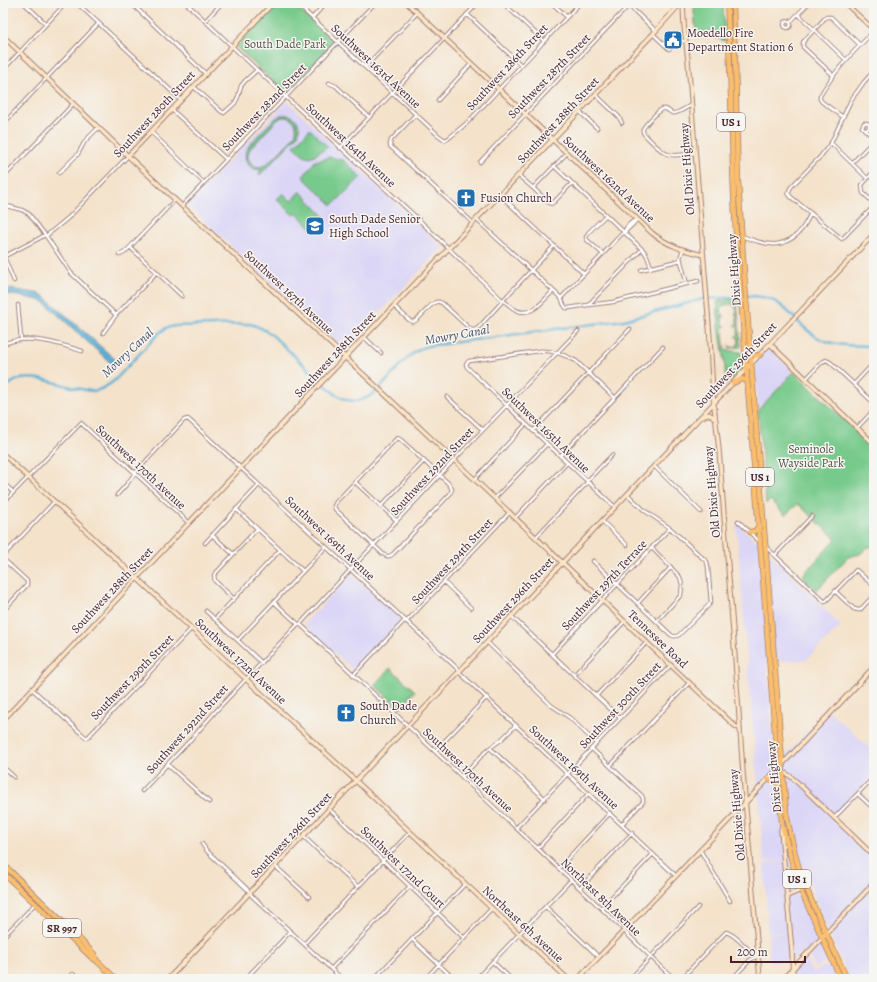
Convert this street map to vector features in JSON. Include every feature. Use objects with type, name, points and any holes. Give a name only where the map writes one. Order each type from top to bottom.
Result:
[{"type":"highway","points":[[728,3],[731,25],[734,28]]},
{"type":"highway","name":"Dixie Highway","points":[[728,3],[733,199],[743,293]]},
{"type":"highway","name":"Dixie Highway","points":[[733,3],[738,180],[744,271],[742,317],[758,526]]},
{"type":"highway","points":[[730,54],[734,85],[736,87]]},
{"type":"highway","points":[[731,93],[734,97],[734,116],[737,126]]},
{"type":"highway","points":[[733,199],[737,205],[739,233],[742,235]]},
{"type":"highway","points":[[736,235],[739,240],[741,263],[744,271]]},
{"type":"highway","name":"Dixie Highway","points":[[743,300],[750,352],[765,547]]},
{"type":"highway","points":[[742,317],[745,324],[748,359],[751,364]]},
{"type":"highway","points":[[750,352],[754,355],[760,355]]},
{"type":"highway","points":[[746,370],[749,376],[752,410],[755,418]]},
{"type":"highway","points":[[733,383],[742,378],[747,381]]},
{"type":"highway","points":[[750,418],[753,426],[755,450],[758,453]]},
{"type":"highway","points":[[753,456],[756,458],[758,485],[761,493]]},
{"type":"highway","points":[[750,532],[754,532],[758,526],[761,528],[765,547]]},
{"type":"highway","name":"US 1","points":[[758,526],[766,621]]},
{"type":"highway","points":[[759,541],[762,545],[764,559],[766,562]]},
{"type":"highway","name":"US 1","points":[[765,547],[766,562]]},
{"type":"highway","name":"Dixie Highway","points":[[766,562],[784,762],[783,771],[786,811],[790,834],[804,889],[847,979]]},
{"type":"highway","points":[[766,621],[769,630],[771,654],[774,655]]},
{"type":"highway","name":"Dixie Highway","points":[[766,621],[782,824]]},
{"type":"highway","points":[[769,664],[772,665],[774,689],[777,697]]},
{"type":"highway","points":[[774,731],[777,735],[779,756],[784,762]]},
{"type":"highway","points":[[768,779],[774,780],[778,783]]},
{"type":"highway","name":"US 1","points":[[782,824],[793,866],[804,889],[822,938],[841,979]]},
{"type":"highway","name":"SR 997","points":[[3,864],[94,954],[97,961]]},
{"type":"highway","name":"SR 997","points":[[3,873],[116,979]]},
{"type":"highway","points":[[26,895],[39,898]]},
{"type":"highway","points":[[36,904],[45,904]]},
{"type":"street","points":[[24,3],[46,24]]},
{"type":"street","points":[[3,70],[66,3]]},
{"type":"street","points":[[77,3],[181,100]]},
{"type":"street","points":[[131,3],[206,74]]},
{"type":"street","name":"Southwest 164th Avenue","points":[[186,3],[503,300],[520,312],[527,311],[537,307],[553,291]]},
{"type":"street","points":[[205,21],[222,3]]},
{"type":"street","name":"Southwest 280th Street","points":[[4,257],[45,235],[68,218],[273,3]]},
{"type":"street","name":"Southwest 163rd Avenue","points":[[296,3],[415,115],[445,140]]},
{"type":"street","points":[[312,18],[326,3]]},
{"type":"street","name":"Southwest 282nd Street","points":[[182,206],[375,3]]},
{"type":"street","name":"Southwest 162nd Avenue","points":[[407,3],[566,153],[660,239],[672,246],[703,255]]},
{"type":"street","points":[[340,148],[478,3]]},
{"type":"street","points":[[503,3],[544,42]]},
{"type":"street","points":[[552,3],[567,17]]},
{"type":"street","name":"Southwest 286th Street","points":[[445,140],[468,122],[580,3]]},
{"type":"street","name":"Southwest 288th Street","points":[[3,720],[364,337],[580,112],[682,3]]},
{"type":"street","name":"Old Dixie Highway","points":[[682,3],[692,105],[710,339],[712,392],[721,478],[745,803],[760,979]]},
{"type":"street","points":[[790,22],[811,3]]},
{"type":"street","points":[[628,4],[669,49],[678,41],[686,41]]},
{"type":"street","name":"Southwest 287th Street","points":[[480,162],[628,4]]},
{"type":"street","points":[[843,117],[822,102],[820,96],[833,75],[874,30],[848,4]]},
{"type":"street","points":[[672,13],[678,11],[683,14]]},
{"type":"street","points":[[365,68],[417,13]]},
{"type":"street","points":[[467,14],[521,65]]},
{"type":"street","points":[[798,14],[846,60]]},
{"type":"street","points":[[833,75],[803,45],[803,42],[814,29],[826,17],[831,17],[860,45]]},
{"type":"street","points":[[3,124],[98,24]]},
{"type":"street","name":"Southwest 167th Avenue","points":[[3,36],[98,128],[346,357],[563,562]]},
{"type":"street","points":[[438,100],[471,64]]},
{"type":"street","points":[[194,87],[224,113],[235,103],[241,86],[257,70]]},
{"type":"street","points":[[874,71],[858,89],[851,100],[831,143],[820,157],[791,187],[788,193],[842,239],[874,204],[863,192],[862,185],[874,171]]},
{"type":"street","points":[[329,84],[336,86],[369,118]]},
{"type":"street","points":[[596,95],[619,117],[622,123]]},
{"type":"street","points":[[3,178],[73,104]]},
{"type":"street","points":[[692,105],[675,114],[666,109],[661,109],[646,124],[643,130],[645,135],[666,153],[673,155],[695,153]]},
{"type":"street","points":[[172,110],[226,159]]},
{"type":"street","points":[[580,112],[597,128]]},
{"type":"street","points":[[415,115],[391,140],[390,144],[392,148],[531,271],[553,291],[568,308],[613,302],[698,281]]},
{"type":"street","points":[[59,173],[78,154],[85,141],[98,128]]},
{"type":"street","points":[[852,163],[874,139],[866,130]]},
{"type":"street","points":[[151,132],[204,183]]},
{"type":"street","points":[[831,143],[867,178]]},
{"type":"street","points":[[533,188],[566,153]]},
{"type":"street","points":[[554,166],[642,249],[647,256],[651,267]]},
{"type":"street","points":[[519,176],[551,204],[572,183]]},
{"type":"street","points":[[500,196],[584,274]]},
{"type":"street","points":[[120,254],[124,253],[175,200]]},
{"type":"street","points":[[3,202],[7,206],[22,210],[29,214],[71,273],[116,315]]},
{"type":"street","points":[[742,235],[763,242],[776,244],[784,242],[793,237],[800,230],[811,213]]},
{"type":"street","points":[[603,254],[587,240],[586,237],[588,233],[606,215]]},
{"type":"street","points":[[560,298],[624,232],[632,226],[637,219]]},
{"type":"street","name":"Southwest 296th Street","points":[[168,979],[874,234]]},
{"type":"street","points":[[394,306],[412,322],[417,321],[433,304],[438,301],[469,328],[474,330],[478,328],[554,246]]},
{"type":"street","points":[[130,247],[182,296]]},
{"type":"street","points":[[588,305],[642,249]]},
{"type":"street","points":[[683,250],[680,255],[687,284]]},
{"type":"street","points":[[4,257],[14,281]]},
{"type":"street","points":[[641,270],[681,260]]},
{"type":"street","points":[[102,333],[116,315],[157,272]]},
{"type":"street","points":[[596,298],[599,304]]},
{"type":"street","points":[[18,304],[21,339]]},
{"type":"street","points":[[533,431],[630,329]]},
{"type":"street","name":"Southwest 292nd Street","points":[[142,792],[246,679],[578,331]]},
{"type":"street","points":[[364,337],[381,353]]},
{"type":"street","points":[[3,344],[21,339],[40,340],[82,351]]},
{"type":"street","points":[[770,344],[874,444]]},
{"type":"street","points":[[560,456],[663,347]]},
{"type":"street","name":"Southwest 165th Avenue","points":[[556,353],[539,351],[469,361],[466,364],[467,367],[533,431],[615,507]]},
{"type":"street","points":[[556,353],[574,360],[615,398]]},
{"type":"street","points":[[806,379],[822,362],[826,360],[874,403]]},
{"type":"street","points":[[854,384],[873,366]]},
{"type":"street","points":[[712,392],[720,395]]},
{"type":"street","points":[[447,397],[482,430]]},
{"type":"street","points":[[857,428],[874,410]]},
{"type":"street","points":[[700,418],[709,414],[715,418]]},
{"type":"street","name":"Southwest 169th Avenue","points":[[135,473],[184,420],[188,419],[406,621],[676,876]]},
{"type":"street","name":"Southwest 170th Avenue","points":[[28,477],[81,423],[189,524]]},
{"type":"street","points":[[475,479],[526,424]]},
{"type":"street","points":[[397,438],[424,461],[451,487],[451,492],[392,556],[387,557],[334,508],[334,504],[397,438]]},
{"type":"street","points":[[495,498],[547,444]]},
{"type":"street","name":"Southwest 172nd Avenue","points":[[3,454],[466,884]]},
{"type":"street","points":[[536,537],[612,455]]},
{"type":"street","points":[[381,506],[424,461]]},
{"type":"street","points":[[516,517],[567,463]]},
{"type":"street","points":[[654,466],[701,512]]},
{"type":"street","points":[[117,495],[135,473]]},
{"type":"street","points":[[3,503],[28,477]]},
{"type":"street","points":[[355,482],[397,521]]},
{"type":"street","points":[[3,483],[13,492]]},
{"type":"street","points":[[205,543],[259,485]]},
{"type":"street","points":[[593,561],[671,635],[677,637],[708,606],[710,602],[707,562],[670,528],[645,511],[627,494]]},
{"type":"street","points":[[3,611],[27,585],[27,581],[3,558],[54,502]]},
{"type":"street","points":[[236,509],[303,571]]},
{"type":"street","name":"Southwest 294th Street","points":[[353,675],[510,512]]},
{"type":"street","points":[[775,555],[812,516]]},
{"type":"street","points":[[602,521],[627,545]]},
{"type":"street","points":[[738,521],[759,541]]},
{"type":"street","points":[[234,598],[215,581],[213,577],[257,528]]},
{"type":"street","name":"Southwest 297th Terrace","points":[[552,654],[670,528]]},
{"type":"street","points":[[212,535],[233,554]]},
{"type":"street","points":[[238,640],[326,547]]},
{"type":"street","points":[[765,547],[825,602],[856,570],[874,586]]},
{"type":"street","points":[[652,548],[672,567],[680,577],[682,585],[681,595],[657,621]]},
{"type":"street","points":[[215,619],[280,550]]},
{"type":"street","name":"Tennessee Road","points":[[563,562],[689,683],[736,727],[740,728]]},
{"type":"street","points":[[638,603],[672,567]]},
{"type":"street","points":[[444,582],[471,608]]},
{"type":"street","points":[[835,591],[854,610],[860,610],[874,595]]},
{"type":"street","name":"Southwest 170th Avenue","points":[[274,602],[516,828]]},
{"type":"street","points":[[206,611],[262,663]]},
{"type":"street","points":[[511,616],[620,718]]},
{"type":"street","points":[[574,675],[625,621]]},
{"type":"street","name":"Southwest 290th Street","points":[[32,689],[86,738],[191,629]]},
{"type":"street","points":[[487,642],[551,705],[570,718],[596,744]]},
{"type":"street","points":[[596,696],[647,642]]},
{"type":"street","name":"Southwest 300th Street","points":[[516,828],[671,665]]},
{"type":"street","points":[[579,978],[874,667]]},
{"type":"street","points":[[610,766],[689,683]]},
{"type":"street","points":[[435,751],[486,698]]},
{"type":"street","points":[[462,777],[490,748],[501,740],[516,725]]},
{"type":"street","points":[[490,748],[544,799]]},
{"type":"street","points":[[592,749],[642,796],[643,802],[622,824]]},
{"type":"street","points":[[168,765],[209,802]]},
{"type":"street","points":[[3,767],[14,777]]},
{"type":"street","points":[[777,770],[783,771],[790,776],[874,856]]},
{"type":"street","points":[[834,818],[874,777]]},
{"type":"street","points":[[538,848],[589,793]]},
{"type":"street","points":[[858,794],[874,809]]},
{"type":"street","name":"Southwest 172nd Court","points":[[329,809],[464,938]]},
{"type":"street","points":[[736,812],[742,811],[746,814]]},
{"type":"street","points":[[559,868],[610,813]]},
{"type":"street","points":[[782,824],[781,830],[793,979]]},
{"type":"street","name":"Northeast 8th Avenue","points":[[516,828],[674,979]]},
{"type":"street","points":[[304,944],[411,832]]},
{"type":"street","points":[[580,888],[632,833]]},
{"type":"street","points":[[303,836],[358,888]]},
{"type":"street","points":[[202,844],[207,851],[247,889],[252,896],[342,979]]},
{"type":"street","points":[[700,850],[730,901]]},
{"type":"street","points":[[601,908],[653,854]]},
{"type":"street","points":[[275,866],[309,897]]},
{"type":"street","points":[[476,979],[571,880]]},
{"type":"street","points":[[783,979],[874,883]]},
{"type":"street","points":[[374,979],[466,884]]},
{"type":"street","name":"Northeast 6th Avenue","points":[[466,884],[568,979]]},
{"type":"street","points":[[331,969],[410,886]]},
{"type":"street","points":[[787,896],[804,889]]},
{"type":"street","points":[[3,937],[31,907],[36,904]]},
{"type":"street","points":[[546,907],[599,957]]},
{"type":"street","points":[[630,979],[698,907]]},
{"type":"street","points":[[425,979],[492,908]]},
{"type":"street","points":[[248,976],[290,932]]},
{"type":"street","points":[[681,979],[726,932],[732,934],[751,952],[758,956]]},
{"type":"street","points":[[412,939],[454,979]]},
{"type":"street","points":[[732,979],[750,960],[758,956]]},
{"type":"street","points":[[493,962],[511,979]]},
{"type":"street","points":[[67,979],[73,974],[80,979]]},
{"type":"street","points":[[3,976],[7,979]]},
{"type":"shaded area","name":"South Dade Senior High School","points":[[286,102],[288,102],[442,247],[344,349],[188,205]]},
{"type":"shaded area","points":[[772,349],[794,371],[758,409],[755,364],[767,350]]},
{"type":"shaded area","points":[[736,523],[757,541],[841,626],[806,660],[767,662],[775,766],[828,710],[874,752],[874,775],[832,820],[874,859],[874,979],[850,979],[827,928],[799,856],[764,862]]},
{"type":"shaded area","points":[[351,574],[401,620],[354,671],[304,624]]},
{"type":"shaded area","points":[[789,859],[797,887],[829,960],[815,968],[806,951],[791,961],[769,962],[768,934],[792,932],[802,926],[792,931],[768,933],[764,864]]},
{"type":"shaded area","points":[[806,958],[813,973],[830,963],[837,979],[787,979]]},
{"type":"green space","name":"South Dade Park","points":[[276,3],[292,3],[334,42],[286,94],[236,47]]},
{"type":"green space","points":[[693,3],[723,3],[725,41],[696,31]]},
{"type":"green space","points":[[281,115],[290,115],[296,119],[299,126],[298,135],[260,175],[258,174],[262,170],[252,168],[247,162],[246,151],[267,126]],"holes":[[[282,117],[292,119],[296,124],[295,135],[280,152],[266,164],[260,167],[252,164],[248,156],[250,149],[277,120]]]},
{"type":"green space","points":[[309,130],[311,130],[328,147],[315,155],[308,157],[294,146]]},
{"type":"green space","points":[[330,157],[343,160],[361,177],[332,205],[303,177],[315,161]]},
{"type":"green space","points":[[300,191],[327,219],[315,231],[296,213],[293,215],[277,199],[283,193],[291,201]]},
{"type":"green space","points":[[737,299],[741,347],[730,348],[729,345],[730,347],[737,347],[737,344],[739,344],[738,337],[736,337],[738,335],[738,326],[735,326],[737,324],[737,315],[735,315],[737,314],[736,307],[734,307],[733,304],[724,305],[724,307],[721,308],[722,315],[724,315],[724,317],[722,317],[723,325],[725,325],[725,327],[723,327],[724,345],[722,345],[717,301]]},
{"type":"green space","points":[[722,346],[726,346],[725,350],[741,352],[742,368],[726,384],[724,356]]},
{"type":"green space","name":"Seminole Wayside Park","points":[[794,372],[874,448],[874,547],[868,547],[860,554],[848,557],[816,591],[802,576],[836,539],[798,504],[785,515],[770,500],[766,504],[758,410]]},
{"type":"green space","points":[[390,668],[415,691],[400,708],[374,685]]},
{"type":"water","points":[[3,288],[36,293],[44,296],[118,362],[114,366],[44,302],[3,293]]},
{"type":"waterway","name":"Mowry Canal","points":[[745,296],[759,296],[770,299],[779,304],[807,330],[823,340],[845,345],[874,346]]},
{"type":"waterway","name":"Mowry Canal","points":[[3,390],[16,380],[28,378],[94,391],[105,387],[115,380],[158,334],[166,328],[175,326],[250,324],[262,328],[272,335],[335,394],[350,401],[361,400],[377,391],[413,353],[428,346],[624,320],[703,299],[740,297]]},
{"type":"place","name":"Moedello Fire Department Station 6","points":[[673,40]]},
{"type":"place","name":"Fusion Church","points":[[466,198]]},
{"type":"place","name":"South Dade Senior High School","points":[[315,226]]},
{"type":"place","name":"South Dade Church","points":[[346,713]]}]
